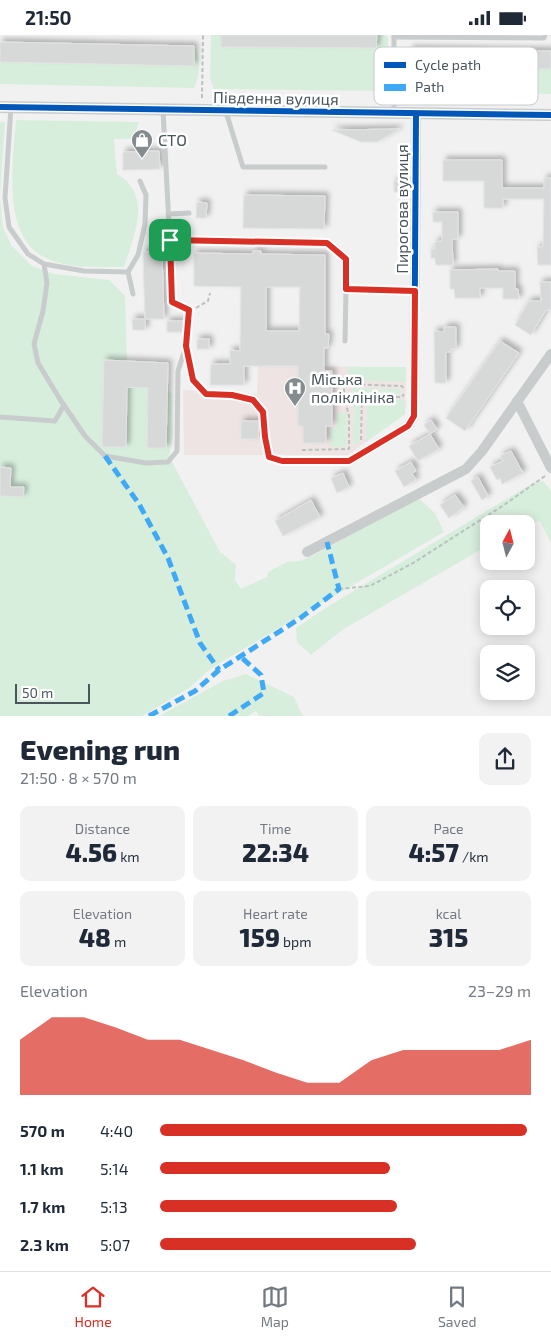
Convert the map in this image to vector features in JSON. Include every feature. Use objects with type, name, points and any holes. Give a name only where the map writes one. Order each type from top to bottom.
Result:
[{"type":"street","name":"Південна вулиця","points":[[6,107],[551,115]]},
{"type":"street","name":"Пирогова вулиця","points":[[301,461],[349,461],[408,426],[414,416],[416,114]]},
{"type":"street","points":[[307,552],[466,469],[482,451],[551,354]]},
{"type":"street","points":[[518,401],[551,468]]},
{"type":"lane","points":[[394,36],[544,38],[545,35]]},
{"type":"lane","points":[[394,105],[394,114]]},
{"type":"lane","points":[[6,107],[5,198],[9,227],[28,253],[44,264],[84,271],[128,272]]},
{"type":"lane","points":[[44,264],[47,283],[43,311],[34,344],[38,363],[64,405],[85,435],[105,456],[146,463],[168,462],[177,451],[178,371],[186,346],[189,310],[172,302],[163,110]]},
{"type":"lane","points":[[226,111],[243,167],[325,167]]},
{"type":"lane","points":[[133,294],[128,272],[138,255],[144,224],[146,195],[140,181]]},
{"type":"lane","points":[[168,214],[189,213]]},
{"type":"lane","points":[[170,240],[327,243],[346,259],[346,341]]},
{"type":"lane","points":[[346,289],[415,291]]},
{"type":"lane","points":[[186,346],[193,380],[206,394],[232,395],[253,400],[263,412],[269,457],[282,461],[301,461]]},
{"type":"lane","points":[[0,417],[54,421],[64,405]]},
{"type":"path","points":[[202,111],[203,35]]},
{"type":"path","points":[[189,310],[199,307],[208,301],[210,293]]},
{"type":"path","points":[[302,449],[349,449],[350,416],[344,396],[344,385],[402,386],[406,392],[402,397],[344,396]]},
{"type":"path","points":[[361,440],[362,396]]},
{"type":"path","points":[[339,589],[370,586],[413,563],[504,505],[551,472]]},
{"type":"shaded area","name":"Міська поліклініка","points":[[258,366],[406,367],[405,414],[348,455],[184,455],[183,390],[257,394]]},
{"type":"green space","points":[[211,35],[221,35],[221,47],[374,48],[374,91],[214,89],[210,79]]},
{"type":"green space","points":[[377,35],[385,35],[388,38],[388,47],[376,47]]},
{"type":"green space","points":[[194,46],[197,51],[199,67],[194,88],[0,84],[0,62],[193,66]]},
{"type":"green space","points":[[538,69],[551,69],[551,94],[538,94]]},
{"type":"green space","points":[[16,120],[139,122],[136,131],[130,139],[114,139],[117,174],[128,183],[135,193],[138,204],[136,229],[124,267],[85,267],[57,262],[48,259],[33,249],[22,235],[16,217],[13,197],[12,177]]},
{"type":"green space","points":[[0,122],[5,122],[0,197]]},
{"type":"green space","points":[[0,197],[3,227],[11,245],[32,266],[54,274],[109,280],[125,296],[127,361],[104,360],[103,386],[167,389],[172,394],[173,435],[169,456],[221,554],[236,565],[235,580],[241,589],[267,577],[268,572],[287,562],[300,561],[312,556],[418,498],[435,513],[444,532],[228,658],[209,670],[189,688],[142,716],[0,716]]},
{"type":"green space","points":[[348,367],[406,367],[406,382],[347,380]]},
{"type":"green space","points":[[353,388],[401,389],[400,394],[353,393]]},
{"type":"green space","points":[[367,399],[406,400],[405,414],[366,442]]},
{"type":"green space","points":[[354,400],[360,400],[359,444],[353,443]]},
{"type":"green space","points":[[336,413],[346,413],[346,447],[330,447],[330,428],[336,428]]},
{"type":"green space","points":[[543,481],[551,491],[551,543],[540,521],[535,522],[535,515],[480,515],[480,550],[342,630],[311,655],[297,642],[296,628],[327,607],[533,483]]},
{"type":"green space","points":[[246,674],[294,697],[303,716],[259,716],[256,711],[248,716],[159,716],[223,681]]},
{"type":"building","points":[[221,35],[377,35],[376,47],[374,48],[221,47]]},
{"type":"building","points":[[0,42],[194,46],[194,66],[0,62]]},
{"type":"building","points":[[538,51],[551,51],[551,69],[538,69]]},
{"type":"building","points":[[400,129],[377,142],[361,142],[332,130]]},
{"type":"building","points":[[159,151],[160,169],[123,170],[123,152]]},
{"type":"building","points":[[443,160],[502,160],[502,188],[544,188],[544,178],[551,178],[551,265],[538,265],[537,247],[543,247],[544,199],[503,199],[503,208],[484,208],[484,181],[443,181]]},
{"type":"building","points":[[394,181],[404,181],[404,192],[394,192]]},
{"type":"building","points":[[244,195],[325,196],[324,229],[243,228]]},
{"type":"building","points":[[197,202],[207,203],[206,218],[196,218]]},
{"type":"building","points":[[433,212],[458,212],[458,239],[452,239],[453,265],[436,265],[435,258],[431,258],[431,249],[435,249],[435,242],[442,241],[442,222],[433,222]]},
{"type":"building","points":[[162,251],[164,319],[145,319],[143,252]]},
{"type":"building","points":[[253,251],[261,251],[261,254],[325,255],[325,334],[329,334],[328,348],[324,348],[324,371],[332,371],[332,426],[326,426],[326,443],[303,443],[303,426],[298,426],[298,366],[244,366],[244,385],[210,385],[211,364],[230,364],[230,350],[240,351],[241,287],[194,286],[194,253],[253,254]],"holes":[[[266,287],[300,287],[299,331],[266,331]]]},
{"type":"building","points":[[498,269],[498,271],[515,271],[515,289],[518,289],[519,299],[503,299],[503,288],[480,288],[480,298],[455,298],[454,289],[450,289],[450,270]]},
{"type":"building","points":[[540,282],[551,282],[551,310],[546,310],[531,335],[515,325],[529,301],[541,301]]},
{"type":"building","points":[[132,319],[145,319],[145,330],[133,330]]},
{"type":"building","points":[[167,321],[183,321],[183,332],[167,332]]},
{"type":"building","points":[[444,327],[456,327],[456,349],[446,352],[446,383],[435,383],[434,331],[444,332]]},
{"type":"building","points":[[197,339],[209,339],[209,349],[197,349]]},
{"type":"building","points":[[500,341],[519,353],[465,431],[446,418]]},
{"type":"building","points":[[104,360],[168,363],[166,448],[147,448],[148,388],[127,387],[126,447],[102,447]]},
{"type":"building","points":[[431,420],[437,429],[430,434],[424,425]]},
{"type":"building","points":[[241,421],[259,421],[258,439],[241,439]]},
{"type":"building","points":[[430,434],[439,449],[418,461],[409,446]]},
{"type":"building","points":[[511,451],[523,473],[502,484],[500,478],[497,480],[490,467],[503,461],[500,456]]},
{"type":"building","points":[[411,462],[416,471],[412,473],[416,480],[404,487],[395,471]]},
{"type":"building","points":[[0,467],[11,468],[10,487],[24,487],[23,497],[0,496]]},
{"type":"building","points":[[343,473],[349,487],[337,493],[331,478]]},
{"type":"building","points":[[478,477],[488,496],[482,500],[471,481]]},
{"type":"building","points":[[455,495],[464,507],[449,518],[440,505]]},
{"type":"building","points":[[311,500],[320,517],[283,536],[275,521]]},
{"type":"marked path","points":[[105,456],[139,504],[168,558],[200,643],[219,670]]},
{"type":"marked path","points":[[149,716],[195,691],[219,670],[299,619],[339,589],[327,542]]},
{"type":"marked path","points":[[229,716],[264,693],[261,675],[240,656]]},
{"type":"cycle path","points":[[0,107],[551,115]]},
{"type":"cycle path","points":[[301,461],[349,461],[408,426],[414,416],[416,114]]},
{"type":"place","name":"СТО","points":[[142,159]]},
{"type":"place","name":"Міська поліклініка","points":[[295,407]]},
{"type":"route","points":[[170,240],[327,243],[346,259],[346,289],[415,291],[414,416],[408,426],[349,461],[282,461],[269,457],[263,412],[253,400],[232,395],[206,394],[193,380],[186,346],[189,310],[172,302],[170,240]]}]
